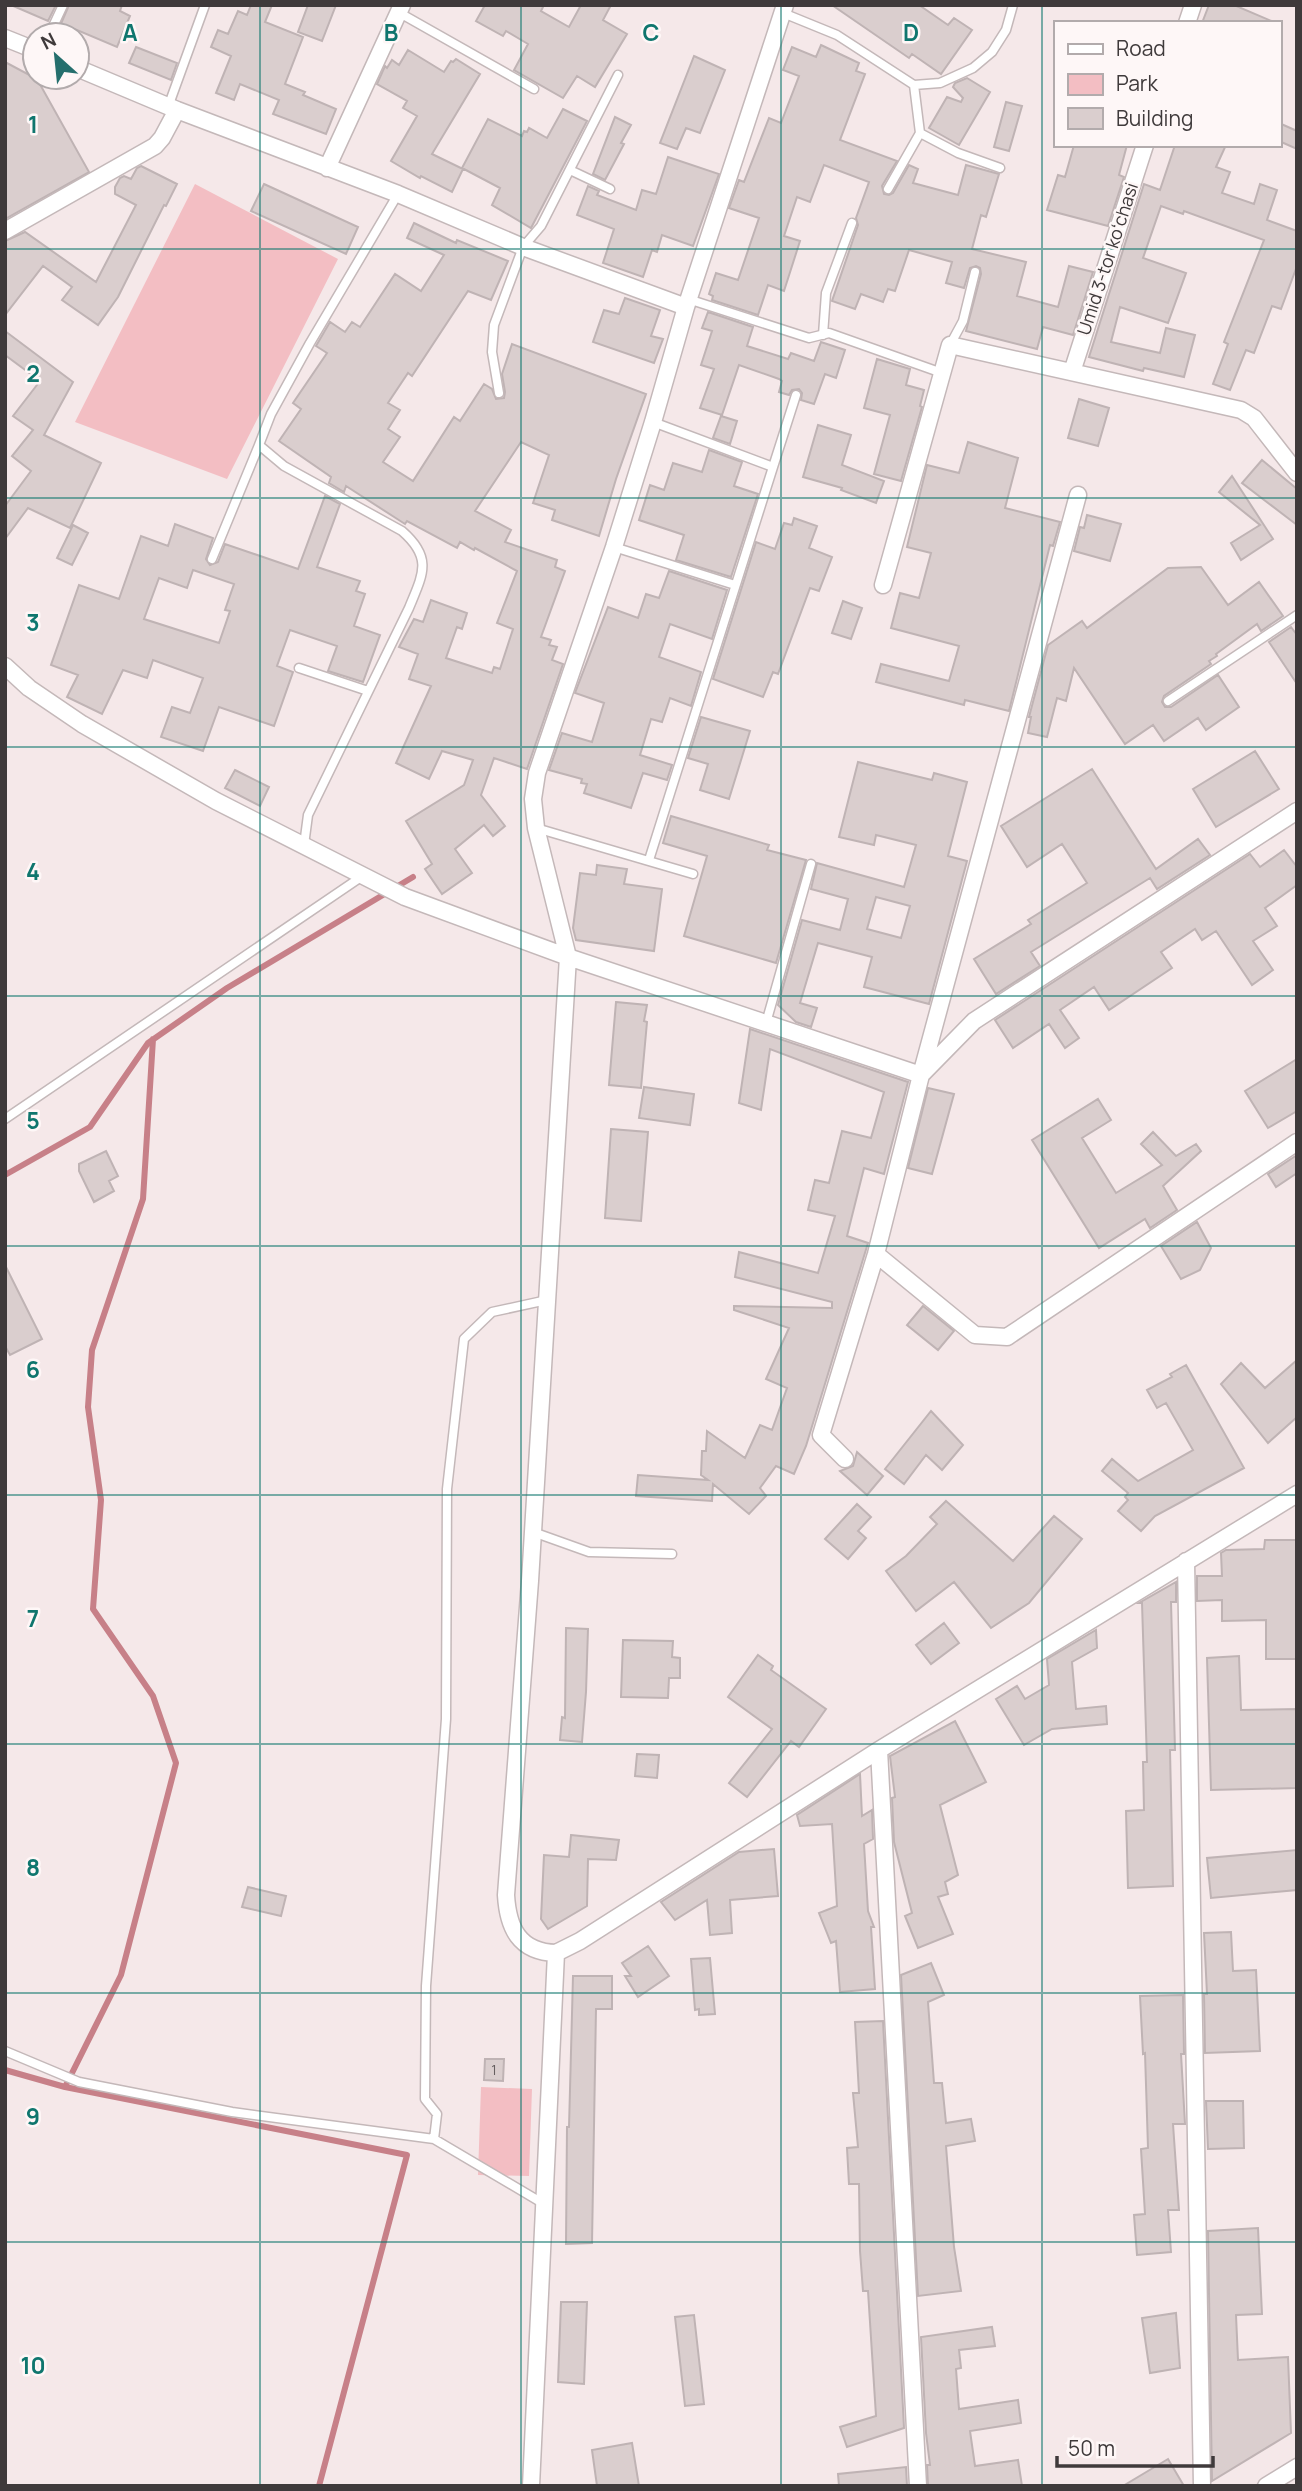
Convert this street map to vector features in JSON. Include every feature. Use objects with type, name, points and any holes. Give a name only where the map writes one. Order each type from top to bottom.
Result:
[{"type":"street","points":[[327,168],[400,9]]},
{"type":"street","points":[[784,9],[687,303],[614,547],[537,773],[533,799],[536,828],[568,957],[533,1532],[506,1895],[508,1917],[518,1936],[535,1949],[556,1953],[580,1941],[879,1750],[1297,1494]]},
{"type":"street","points":[[91,74],[172,108],[398,194],[523,247],[687,303]]},
{"type":"street","points":[[5,231],[155,146],[163,138],[172,108]]},
{"type":"street","name":"Umid 3-tor koʻchasi","points":[[1072,372],[1144,147]]},
{"type":"street","points":[[883,585],[950,345],[1241,410],[1259,424],[1297,473]]},
{"type":"street","points":[[845,1459],[821,1435],[876,1254],[921,1075],[1078,495]]},
{"type":"street","points":[[5,666],[29,688],[82,724],[216,801],[405,897],[568,957],[921,1075]]},
{"type":"street","points":[[921,1075],[974,1021],[1297,811]]},
{"type":"street","points":[[876,1254],[975,1335],[1007,1337],[1297,1142]]},
{"type":"street","points":[[1186,1561],[1202,2486]]},
{"type":"street","points":[[879,1750],[918,2486]]},
{"type":"street","points":[[531,2486],[556,1953]]},
{"type":"street","points":[[1266,2486],[1297,2467]]},
{"type":"lane","points":[[56,21],[63,5]]},
{"type":"lane","points":[[172,108],[205,5]]},
{"type":"lane","points":[[784,9],[837,35],[914,85],[940,83],[973,68],[992,52],[1006,30],[1013,5]]},
{"type":"lane","points":[[400,9],[534,89]]},
{"type":"lane","points":[[499,393],[492,352],[494,325],[523,247],[541,226],[618,75]]},
{"type":"lane","points":[[888,189],[920,133],[914,85]]},
{"type":"lane","points":[[920,133],[958,153],[1000,168]]},
{"type":"lane","points":[[570,170],[610,189]]},
{"type":"lane","points":[[212,559],[271,414],[398,194]]},
{"type":"lane","points":[[823,335],[826,293],[852,223]]},
{"type":"lane","points":[[950,345],[963,321],[975,272]]},
{"type":"lane","points":[[687,303],[808,338],[829,333],[942,373]]},
{"type":"lane","points":[[649,860],[796,395]]},
{"type":"lane","points":[[653,422],[773,467]]},
{"type":"lane","points":[[259,445],[284,466],[402,531],[417,544],[423,562],[421,579],[308,815],[304,845]]},
{"type":"lane","points":[[614,547],[736,585]]},
{"type":"lane","points":[[1168,701],[1297,615]]},
{"type":"lane","points":[[299,668],[369,691]]},
{"type":"lane","points":[[536,828],[693,874]]},
{"type":"lane","points":[[766,1023],[811,864]]},
{"type":"lane","points":[[5,1119],[364,875]]},
{"type":"lane","points":[[434,2139],[437,2114],[425,2099],[426,1986],[446,1719],[447,1489],[464,1339],[492,1312],[547,1300]]},
{"type":"lane","points":[[533,1532],[589,1552],[672,1554]]},
{"type":"lane","points":[[5,2051],[79,2082],[232,2112],[434,2139],[544,2204]]},
{"type":"green space","points":[[195,184],[338,259],[227,479],[75,422]]},
{"type":"green space","points":[[481,2087],[532,2089],[529,2176],[478,2175]]},
{"type":"building","points":[[11,5],[56,5],[48,21]]},
{"type":"building","points":[[69,5],[122,5],[120,11],[130,16],[117,47],[91,36],[91,21],[62,21]]},
{"type":"building","points":[[251,5],[272,5],[265,22],[303,37],[285,84],[336,109],[326,134],[273,114],[279,100],[240,84],[234,100],[216,93],[231,56],[211,47],[218,30],[228,34],[238,11],[247,15]]},
{"type":"building","points":[[308,5],[336,5],[322,41],[298,32]]},
{"type":"building","points":[[485,5],[544,5],[541,11],[569,27],[581,5],[611,5],[603,20],[627,34],[595,87],[577,76],[563,98],[514,70],[528,44],[506,31],[503,36],[476,21]]},
{"type":"building","points":[[832,5],[919,5],[948,25],[954,18],[972,30],[941,74],[912,54],[909,58]]},
{"type":"building","points":[[1209,5],[1234,5],[1271,21],[1203,21]]},
{"type":"building","points":[[821,45],[859,63],[856,71],[865,74],[840,140],[897,161],[882,186],[884,194],[893,193],[909,165],[918,169],[913,183],[958,195],[966,165],[999,174],[986,217],[981,215],[972,249],[1026,262],[1017,296],[1058,307],[1069,266],[1093,272],[1073,335],[1043,327],[1037,349],[966,331],[981,274],[980,268],[970,268],[964,288],[946,283],[952,262],[909,250],[895,291],[888,289],[883,302],[861,294],[855,309],[832,301],[858,225],[856,218],[869,182],[824,165],[810,202],[797,197],[784,236],[800,241],[784,291],[768,285],[758,315],[712,300],[713,296],[709,294],[716,273],[738,280],[759,218],[729,208],[739,180],[744,182],[769,118],[781,123],[799,76],[783,70],[792,47],[816,57]]},
{"type":"building","points":[[136,47],[177,63],[171,80],[129,63]]},
{"type":"building","points":[[408,50],[444,72],[451,61],[456,59],[480,74],[432,154],[463,169],[452,192],[391,161],[417,116],[403,108],[407,101],[377,84],[385,66],[387,68],[392,60],[399,65]]},
{"type":"building","points":[[694,56],[725,70],[700,133],[686,128],[677,149],[660,143]]},
{"type":"building","points":[[5,62],[21,70],[21,91],[44,91],[89,172],[5,219]]},
{"type":"building","points":[[967,78],[990,92],[959,145],[929,128],[947,97],[961,102],[963,98],[953,87],[955,83]]},
{"type":"building","points":[[1006,102],[1022,106],[1009,151],[994,147]]},
{"type":"building","points":[[563,109],[587,121],[531,228],[492,205],[500,188],[462,168],[488,119],[522,136],[529,128],[547,138]]},
{"type":"building","points":[[615,117],[631,125],[605,180],[593,174]]},
{"type":"building","points":[[1281,124],[1297,131],[1297,149],[1281,142]]},
{"type":"building","points":[[1073,147],[1126,147],[1119,175],[1124,177],[1108,226],[1047,210],[1058,175],[1065,177]]},
{"type":"building","points":[[1174,147],[1225,147],[1216,167],[1230,172],[1222,193],[1254,204],[1260,184],[1277,190],[1267,220],[1297,231],[1297,266],[1281,309],[1272,306],[1254,353],[1246,350],[1230,390],[1213,384],[1228,344],[1224,342],[1264,240],[1184,211],[1183,214],[1161,206],[1143,258],[1186,273],[1168,323],[1120,307],[1111,342],[1160,353],[1166,328],[1195,335],[1184,377],[1144,368],[1143,371],[1089,357],[1144,184],[1160,190]]},
{"type":"building","points":[[668,157],[719,174],[693,246],[662,235],[657,252],[652,250],[643,277],[603,263],[614,229],[577,215],[588,186],[599,191],[597,195],[636,210],[642,190],[656,194]]},
{"type":"building","points":[[141,166],[177,184],[118,297],[98,325],[62,300],[72,287],[43,266],[5,315],[5,241],[25,232],[96,282],[136,205],[115,194],[115,187],[120,178],[124,176],[131,179]]},
{"type":"building","points":[[264,184],[358,227],[346,254],[251,211]]},
{"type":"building","points":[[414,223],[456,243],[457,240],[508,261],[491,300],[468,291],[412,376],[408,373],[388,403],[400,410],[388,429],[400,437],[383,462],[413,481],[454,417],[460,421],[484,384],[492,389],[496,399],[504,398],[502,374],[512,344],[646,394],[599,536],[552,520],[555,510],[533,503],[549,455],[521,442],[475,511],[511,530],[505,542],[557,560],[555,567],[565,571],[541,637],[551,640],[549,645],[557,647],[552,660],[563,664],[527,769],[494,758],[481,795],[505,826],[493,836],[484,825],[455,849],[472,873],[442,894],[425,869],[432,864],[406,821],[464,785],[473,760],[442,751],[429,779],[396,763],[431,686],[409,679],[418,654],[399,647],[414,619],[423,622],[431,600],[467,613],[462,629],[457,627],[446,658],[492,673],[494,667],[500,669],[513,629],[497,623],[517,571],[475,548],[474,550],[460,542],[457,548],[407,521],[405,524],[346,486],[344,492],[329,483],[331,477],[279,441],[301,409],[293,403],[327,353],[316,346],[330,322],[345,332],[352,322],[360,327],[395,274],[421,291],[444,255],[407,238]]},
{"type":"building","points":[[625,298],[660,310],[651,336],[663,339],[654,363],[593,342],[604,310],[619,314]]},
{"type":"building","points":[[708,312],[753,327],[747,346],[788,359],[791,353],[814,361],[821,342],[845,350],[836,378],[825,374],[814,404],[801,400],[802,393],[799,389],[792,390],[789,395],[779,392],[782,381],[739,365],[722,415],[700,408],[714,369],[701,365],[712,331],[702,328]]},
{"type":"building","points":[[5,331],[73,382],[44,435],[101,463],[70,528],[28,508],[5,539],[5,506],[31,471],[12,456],[33,430],[13,416],[40,381],[5,355]]},
{"type":"building","points":[[877,359],[910,369],[906,385],[924,390],[920,406],[922,407],[901,481],[874,474],[890,415],[864,408]]},
{"type":"building","points":[[1079,399],[1109,408],[1098,446],[1068,438]]},
{"type":"building","points":[[721,416],[737,421],[730,444],[713,438]]},
{"type":"building","points":[[818,425],[851,435],[842,465],[884,481],[876,503],[841,490],[842,488],[803,477]]},
{"type":"building","points":[[968,442],[1018,458],[1005,508],[1060,522],[1053,546],[1050,545],[1009,711],[965,700],[964,705],[876,682],[881,664],[949,681],[959,646],[891,628],[900,593],[919,598],[931,553],[907,547],[927,465],[959,473]]},
{"type":"building","points":[[709,450],[742,462],[734,486],[758,494],[731,577],[676,560],[684,535],[639,520],[650,485],[664,490],[673,463],[702,472]]},
{"type":"building","points":[[1262,460],[1297,489],[1297,525],[1242,483]]},
{"type":"building","points":[[1232,476],[1273,539],[1241,560],[1231,543],[1260,525],[1219,492]]},
{"type":"building","points":[[325,496],[340,504],[317,567],[360,581],[356,591],[365,594],[354,626],[380,635],[363,682],[328,671],[337,646],[290,630],[277,666],[293,672],[274,726],[219,707],[203,751],[161,737],[172,707],[190,713],[203,678],[153,660],[147,678],[123,670],[102,714],[67,697],[78,675],[51,665],[79,585],[119,599],[141,536],[168,546],[175,524],[213,538],[206,559],[210,565],[218,562],[225,544],[298,569]],"holes":[[[193,570],[234,584],[225,610],[230,611],[219,643],[144,619],[159,578],[187,588]]]},
{"type":"building","points":[[1087,515],[1121,524],[1110,561],[1074,551],[1080,527],[1084,528]]},
{"type":"building","points":[[794,518],[817,526],[809,548],[832,557],[819,591],[810,588],[778,674],[773,672],[763,697],[713,679],[756,542],[775,549],[784,523],[792,525]]},
{"type":"building","points":[[73,525],[88,533],[72,565],[57,558]]},
{"type":"building","points":[[1201,567],[1228,605],[1259,582],[1283,616],[1261,631],[1257,624],[1216,654],[1217,656],[1209,661],[1211,664],[1164,696],[1162,702],[1165,707],[1171,707],[1218,675],[1239,707],[1206,730],[1198,718],[1164,741],[1153,725],[1125,744],[1074,668],[1066,701],[1057,698],[1047,737],[1028,733],[1029,717],[1048,645],[1082,621],[1087,628],[1168,568]]},
{"type":"building","points":[[669,571],[727,590],[712,639],[670,624],[659,657],[701,672],[691,706],[670,698],[662,722],[651,719],[640,755],[672,765],[667,780],[643,773],[631,808],[584,793],[587,784],[581,783],[582,779],[549,770],[562,733],[592,742],[604,703],[575,693],[608,607],[638,618],[646,594],[659,598]]},
{"type":"building","points":[[843,601],[862,608],[851,639],[832,633]]},
{"type":"building","points":[[1291,627],[1297,635],[1297,684],[1269,642]]},
{"type":"building","points":[[701,717],[750,731],[729,799],[700,790],[708,764],[688,758]]},
{"type":"building","points":[[1255,751],[1279,789],[1216,827],[1193,789]]},
{"type":"building","points":[[858,762],[932,780],[934,773],[967,782],[948,856],[967,861],[929,1004],[864,987],[872,957],[818,943],[800,1003],[817,1008],[811,1027],[796,1022],[778,1005],[802,920],[840,930],[848,899],[811,889],[817,863],[904,887],[916,845],[876,835],[874,845],[839,837]],"holes":[[[876,897],[910,906],[901,938],[867,929]]]},
{"type":"building","points":[[1092,769],[1156,869],[1198,839],[1210,855],[1157,889],[1150,878],[1031,952],[1040,966],[996,994],[974,959],[1031,924],[1028,920],[1087,883],[1062,844],[1027,867],[1001,826]]},
{"type":"building","points":[[235,770],[269,787],[260,806],[225,788]]},
{"type":"building","points":[[671,816],[769,845],[767,850],[806,860],[776,963],[684,936],[707,856],[663,843]]},
{"type":"building","points":[[1284,850],[1297,867],[1297,885],[1265,908],[1277,926],[1253,941],[1273,970],[1252,985],[1216,931],[1202,940],[1195,929],[1161,952],[1172,968],[1109,1010],[1094,987],[1060,1010],[1079,1038],[1065,1048],[1049,1024],[1013,1048],[995,1020],[1250,854],[1260,867]]},
{"type":"building","points":[[597,865],[627,869],[624,884],[662,889],[654,951],[576,940],[573,928],[580,873],[596,875]]},
{"type":"building","points":[[616,1002],[647,1005],[641,1088],[609,1085]]},
{"type":"building","points":[[750,1029],[908,1082],[884,1174],[864,1168],[847,1236],[868,1243],[806,1446],[794,1474],[776,1466],[760,1488],[766,1496],[749,1514],[713,1484],[712,1501],[636,1496],[638,1475],[708,1480],[701,1475],[702,1451],[706,1451],[707,1431],[745,1458],[760,1425],[772,1430],[787,1388],[766,1379],[789,1328],[734,1310],[734,1306],[832,1308],[832,1302],[735,1277],[739,1252],[818,1273],[835,1216],[808,1210],[815,1180],[829,1183],[842,1131],[871,1138],[884,1092],[770,1049],[761,1110],[739,1103]]},
{"type":"building","points":[[1297,1059],[1297,1111],[1268,1128],[1245,1091]]},
{"type":"building","points":[[644,1087],[694,1094],[690,1125],[639,1118]]},
{"type":"building","points":[[928,1088],[954,1094],[932,1174],[908,1168]]},
{"type":"building","points":[[1098,1099],[1111,1120],[1082,1138],[1116,1193],[1162,1165],[1141,1144],[1153,1132],[1176,1156],[1196,1144],[1201,1151],[1163,1186],[1177,1210],[1150,1228],[1145,1219],[1099,1248],[1032,1140]]},
{"type":"building","points":[[611,1129],[648,1132],[641,1221],[605,1218]]},
{"type":"building","points":[[106,1151],[118,1176],[109,1181],[114,1191],[94,1202],[79,1171],[79,1164]]},
{"type":"building","points":[[1297,1155],[1297,1173],[1276,1187],[1268,1174]]},
{"type":"building","points":[[1197,1222],[1211,1248],[1200,1270],[1181,1279],[1161,1246]]},
{"type":"building","points":[[5,1265],[42,1339],[10,1355],[5,1346]]},
{"type":"building","points":[[923,1306],[954,1331],[938,1350],[907,1325]]},
{"type":"building","points":[[1297,1360],[1297,1417],[1268,1443],[1221,1384],[1241,1363],[1265,1388]]},
{"type":"building","points":[[1186,1365],[1244,1468],[1155,1516],[1141,1531],[1118,1511],[1128,1500],[1125,1497],[1128,1493],[1102,1471],[1112,1459],[1138,1481],[1193,1450],[1166,1403],[1157,1408],[1147,1390],[1172,1377],[1170,1374]]},
{"type":"building","points":[[931,1411],[963,1445],[942,1470],[926,1455],[904,1484],[885,1469]]},
{"type":"building","points":[[857,1452],[883,1476],[867,1495],[840,1471],[853,1466]]},
{"type":"building","points":[[946,1501],[1013,1561],[1054,1516],[1082,1539],[1029,1603],[991,1628],[954,1582],[916,1611],[886,1571],[906,1556],[937,1524],[930,1517]]},
{"type":"building","points":[[857,1504],[871,1517],[858,1531],[866,1538],[848,1559],[825,1539]]},
{"type":"building","points":[[1265,1540],[1297,1540],[1297,1659],[1266,1659],[1266,1620],[1222,1621],[1222,1600],[1197,1601],[1197,1576],[1222,1576],[1221,1553],[1226,1550],[1264,1549]]},
{"type":"building","points":[[1176,1582],[1176,1602],[1171,1602],[1175,1750],[1170,1750],[1173,1886],[1128,1888],[1126,1811],[1144,1810],[1143,1762],[1147,1762],[1142,1603],[1139,1603]]},
{"type":"building","points":[[944,1623],[959,1643],[931,1664],[916,1645]]},
{"type":"building","points":[[566,1628],[588,1629],[582,1742],[560,1740],[562,1717],[565,1718]]},
{"type":"building","points":[[1096,1630],[1097,1648],[1072,1662],[1076,1709],[1106,1706],[1107,1724],[1052,1729],[1024,1745],[996,1699],[1017,1686],[1025,1699],[1049,1685],[1047,1659]]},
{"type":"building","points":[[623,1640],[673,1641],[672,1657],[680,1658],[680,1678],[669,1678],[668,1698],[621,1697]]},
{"type":"building","points":[[758,1655],[773,1666],[771,1670],[826,1709],[799,1747],[791,1741],[747,1797],[729,1783],[772,1729],[728,1697]]},
{"type":"building","points":[[1239,1656],[1241,1710],[1297,1709],[1297,1788],[1211,1790],[1207,1658]]},
{"type":"building","points":[[955,1721],[986,1782],[940,1805],[958,1875],[945,1882],[948,1894],[938,1897],[953,1934],[918,1948],[905,1916],[912,1913],[894,1842],[892,1798],[895,1797],[890,1756]]},
{"type":"building","points":[[637,1754],[659,1755],[657,1778],[635,1776]]},
{"type":"building","points":[[860,1774],[862,1816],[872,1810],[873,1839],[864,1844],[868,1911],[874,1927],[871,1927],[875,1989],[840,1992],[836,1941],[831,1943],[819,1913],[837,1906],[832,1824],[800,1826],[797,1815]]},
{"type":"building","points":[[571,1835],[619,1840],[616,1860],[588,1859],[587,1906],[548,1929],[541,1919],[544,1855],[569,1857]]},
{"type":"building","points":[[774,1849],[778,1896],[730,1900],[732,1933],[710,1935],[707,1900],[675,1920],[661,1902],[739,1852]]},
{"type":"building","points":[[1297,1850],[1297,1890],[1211,1898],[1207,1858]]},
{"type":"building","points":[[248,1887],[286,1896],[281,1916],[242,1907]]},
{"type":"building","points":[[1231,1932],[1233,1971],[1256,1970],[1260,2051],[1205,2053],[1204,1994],[1207,1994],[1204,1933]]},
{"type":"building","points":[[648,1946],[669,1976],[638,1997],[625,1976],[631,1976],[622,1963]]},
{"type":"building","points":[[710,1958],[715,2014],[699,2015],[699,2009],[695,2010],[691,1959]]},
{"type":"building","points":[[931,1963],[944,1995],[928,2002],[934,2083],[942,2083],[946,2123],[971,2119],[975,2141],[946,2146],[954,2247],[961,2291],[918,2296],[901,1975]]},
{"type":"building","points":[[573,1976],[612,1976],[612,2009],[596,2009],[592,2243],[566,2244],[567,2127]]},
{"type":"building","points":[[1183,1995],[1184,2054],[1181,2054],[1185,2124],[1173,2124],[1179,2210],[1168,2210],[1171,2252],[1137,2255],[1134,2215],[1145,2214],[1141,2149],[1148,2148],[1140,1996]]},
{"type":"building","points":[[883,2021],[904,2428],[847,2447],[840,2427],[876,2416],[868,2291],[863,2291],[860,2251],[859,2184],[849,2184],[847,2148],[858,2147],[853,2093],[859,2093],[855,2022]]},
{"type":"building","points":[[485,2059],[504,2059],[503,2081],[484,2080]]},
{"type":"building","points":[[1206,2101],[1243,2101],[1244,2148],[1208,2149]]},
{"type":"building","points":[[1258,2228],[1262,2314],[1236,2315],[1238,2360],[1288,2357],[1291,2433],[1212,2481],[1208,2231]]},
{"type":"building","points":[[561,2302],[587,2302],[584,2384],[558,2382]]},
{"type":"building","points":[[1176,2313],[1180,2368],[1150,2373],[1142,2318]]},
{"type":"building","points":[[694,2315],[704,2404],[685,2406],[675,2317]]},
{"type":"building","points":[[992,2327],[995,2346],[959,2350],[961,2368],[956,2369],[959,2409],[1018,2400],[1021,2423],[970,2431],[975,2466],[1018,2460],[1022,2486],[928,2486],[927,2465],[930,2465],[921,2337]]},
{"type":"building","points":[[632,2443],[639,2486],[597,2486],[592,2450]]},
{"type":"building","points":[[1168,2459],[1184,2486],[1123,2486]]},
{"type":"building","points":[[906,2467],[907,2486],[839,2486],[838,2474]]},
{"type":"waterway","points":[[5,1175],[90,1127],[148,1043],[227,988],[413,877]]},
{"type":"waterway","points":[[153,1039],[143,1199],[92,1350],[88,1407],[101,1500],[93,1609],[153,1696],[176,1763],[121,1975],[65,2087],[407,2155],[319,2486]]},
{"type":"waterway","points":[[5,2070],[65,2087]]}]
